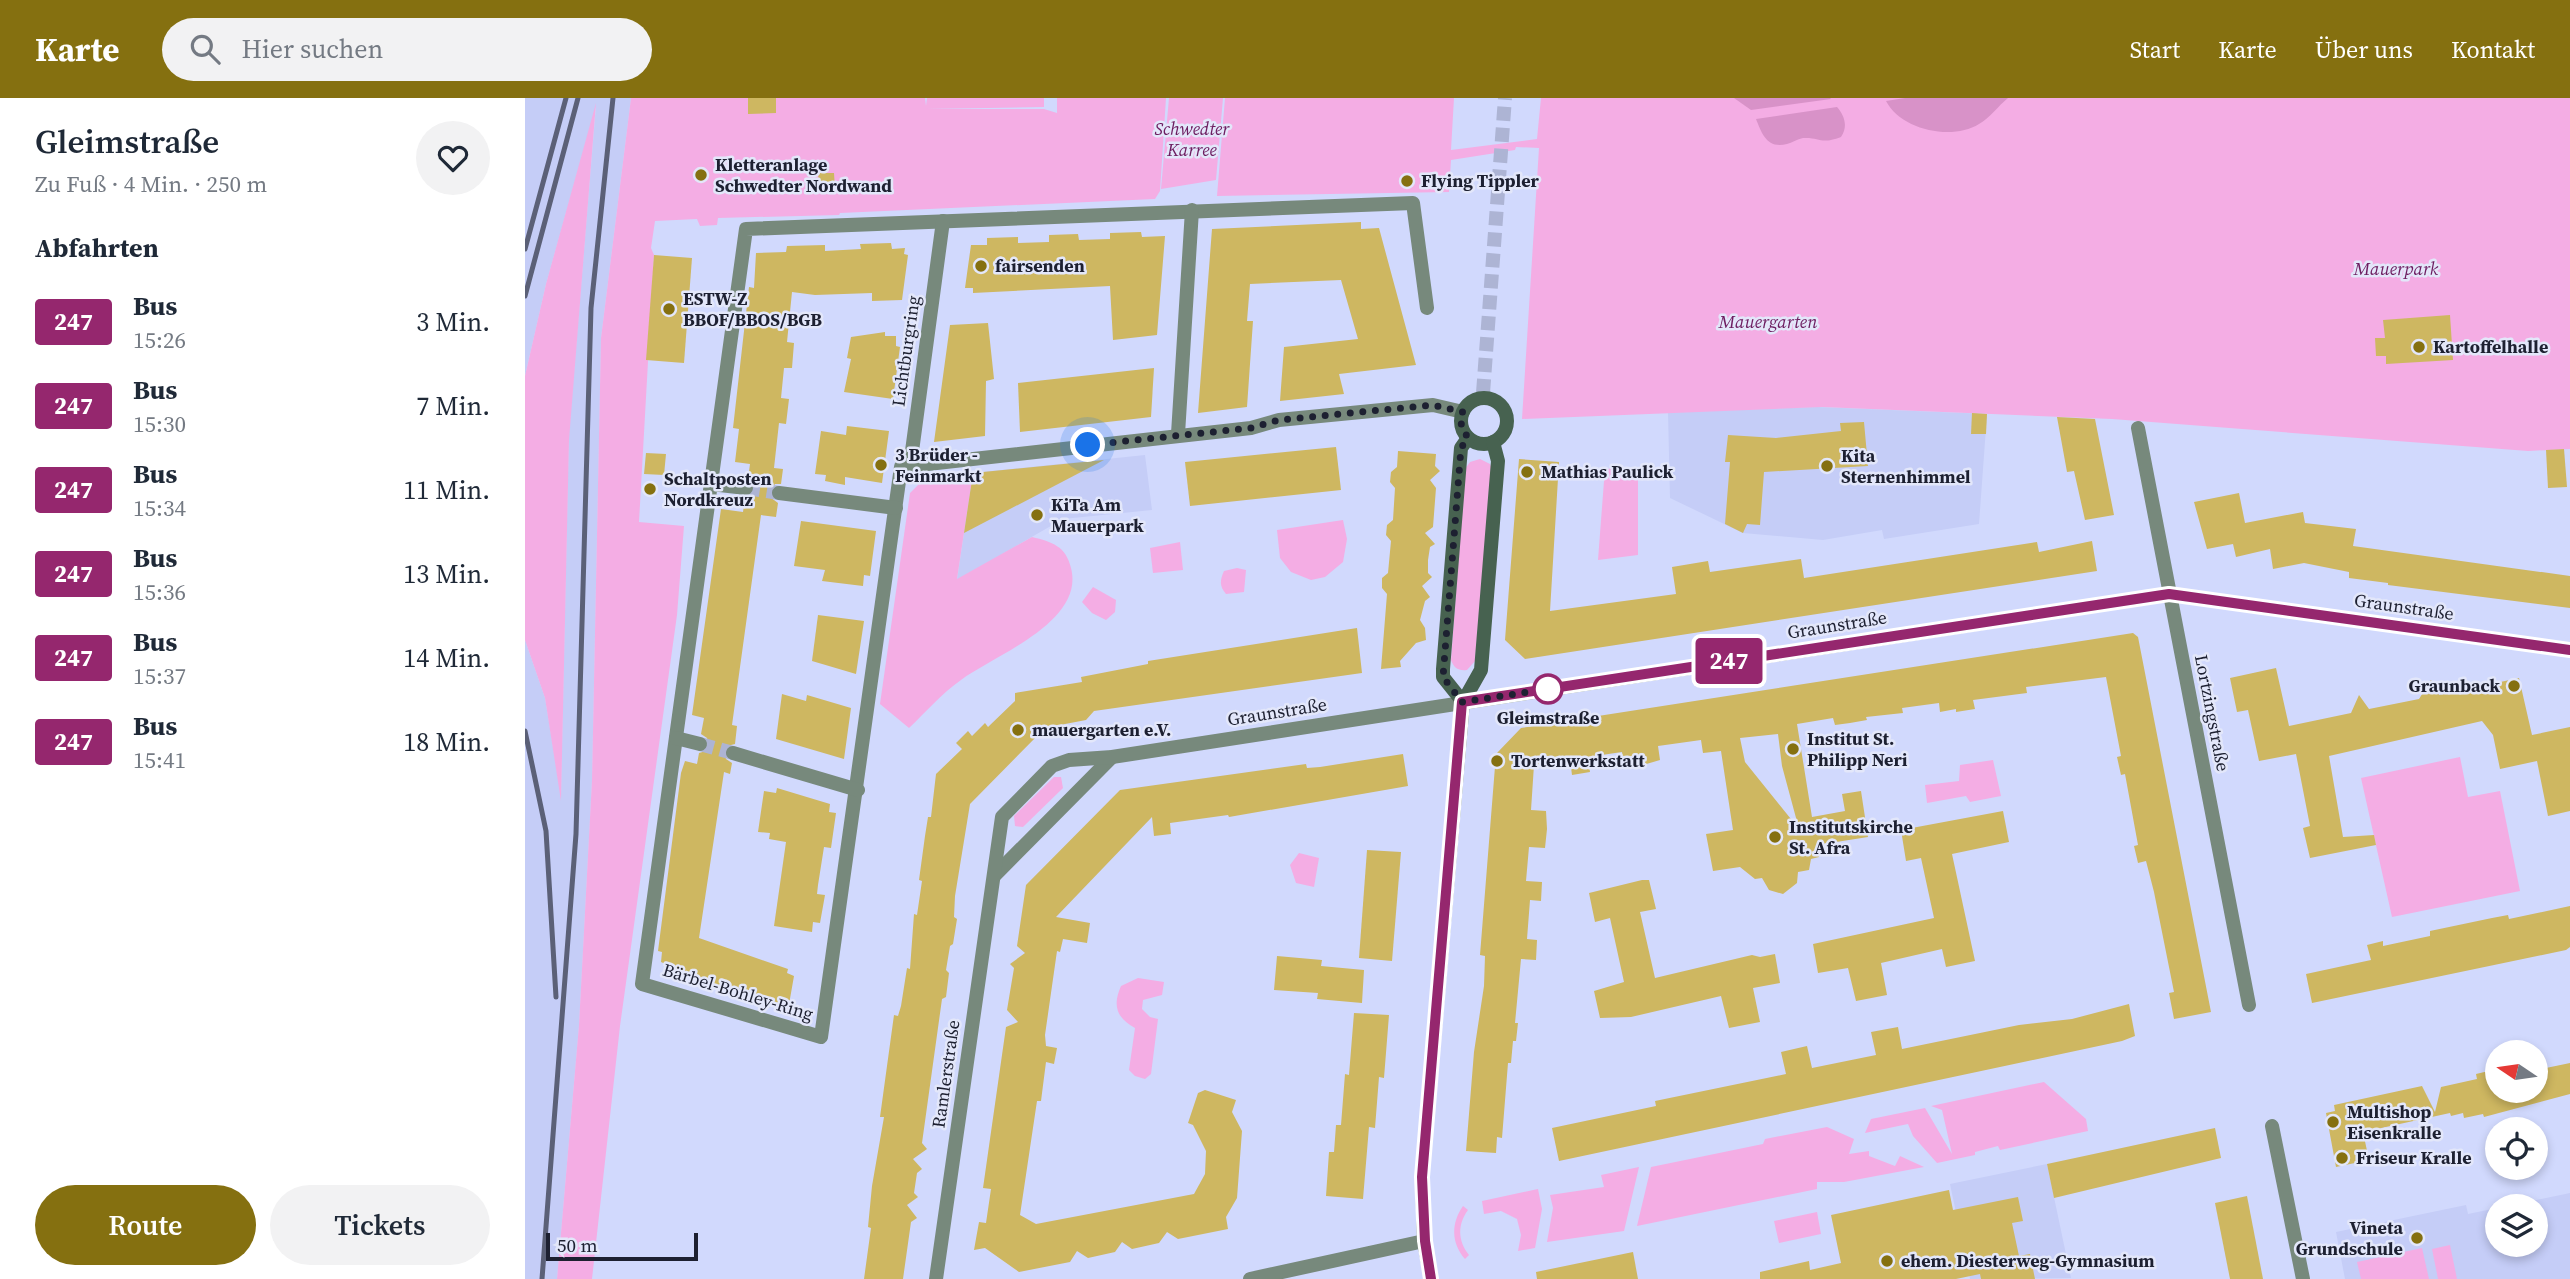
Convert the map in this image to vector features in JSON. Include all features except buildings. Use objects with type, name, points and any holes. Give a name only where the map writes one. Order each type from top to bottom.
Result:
[{"type":"street","points":[[943,221],[1413,203],[1427,308]]},
{"type":"street","points":[[1178,434],[1192,210]]},
{"type":"street","name":"Lichtburgring","points":[[910,466],[943,221]]},
{"type":"street","name":"Bärbel-Bohley-Ring","points":[[910,466],[901,467],[858,790],[821,1037],[642,984],[746,229],[943,221]]},
{"type":"street","points":[[1483,395],[1498,403],[1506,415],[1504,431],[1493,442],[1481,444],[1468,438],[1461,426],[1463,412],[1471,402],[1483,395]]},
{"type":"street","points":[[910,466],[1178,434],[1251,428],[1279,420],[1433,405],[1463,412]]},
{"type":"street","name":"Lortzingstraße","points":[[2138,428],[2249,1005]]},
{"type":"street","points":[[1462,702],[1443,677],[1443,669],[1461,448],[1468,438]]},
{"type":"street","points":[[1431,1279],[1425,1241],[1422,1177],[1462,702],[1481,670],[1498,461],[1493,442]]},
{"type":"street","points":[[711,484],[746,488]]},
{"type":"street","points":[[779,493],[896,508]]},
{"type":"street","name":"Graunstraße","points":[[1111,757],[2169,594],[2570,650]]},
{"type":"street","points":[[676,738],[700,744]]},
{"type":"street","points":[[733,753],[858,790]]},
{"type":"street","points":[[995,875],[1111,757]]},
{"type":"street","name":"Ramlerstraße","points":[[936,1279],[1002,817],[1052,766],[1060,762],[1111,757]]},
{"type":"street","points":[[2273,1126],[2303,1279]]},
{"type":"street","points":[[1250,1279],[1425,1241]]},
{"type":"shaded area","points":[[525,98],[631,98],[601,338],[592,780],[579,1025],[557,1279],[525,1279],[525,640],[545,698],[561,796],[569,432],[596,106],[546,284],[525,376]]},
{"type":"shaded area","points":[[1734,98],[1830,98],[1831,99],[1751,110]]},
{"type":"shaded area","points":[[1905,98],[2008,98],[1979,124],[1955,132],[1942,132],[1915,126],[1893,111],[1886,101]]},
{"type":"shaded area","points":[[1837,107],[1845,125],[1841,137],[1824,141],[1803,138],[1787,144],[1775,144],[1766,139],[1756,119]]},
{"type":"shaded area","name":"Kita Sternenhimmel","points":[[1817,407],[1987,414],[1979,524],[1884,539],[1882,530],[1823,540],[1743,533],[1670,498],[1668,412]]},
{"type":"shaded area","name":"KiTa Am Mauerpark","points":[[1145,455],[1152,510],[1063,519],[957,580],[973,473]]},
{"type":"shaded area","points":[[2047,1164],[2071,1278],[1970,1279],[1950,1184]]},
{"type":"shaded area","name":"Vineta Grundschule","points":[[2570,1193],[2570,1279],[2345,1279],[2336,1232],[2466,1205],[2468,1214],[2485,1210],[2485,1257],[2548,1257],[2548,1198]]},
{"type":"green space","points":[[631,98],[925,98],[926,106],[927,98],[1044,98],[1044,107],[926,109],[1044,109],[1057,113],[1057,98],[1166,98],[1160,191],[1155,199],[839,215],[718,218],[717,225],[700,226],[697,219],[655,221],[651,248],[654,255],[639,522],[684,526],[677,615],[620,1026],[592,1279],[557,1279],[579,1025],[592,780],[601,338]]},
{"type":"green space","name":"Schwedter Karree","points":[[1169,98],[1223,98],[1216,180],[1161,189]]},
{"type":"green space","name":"Mauerpark","points":[[1225,98],[1454,98],[1451,150],[1537,139],[1541,98],[2570,98],[2570,449],[2528,451],[2112,419],[1822,407],[1522,419],[1539,148],[1516,147],[1515,150],[1451,160],[1449,192],[1217,196]]},
{"type":"green space","points":[[596,103],[569,440],[561,801],[545,698],[525,640],[525,376],[546,284]]},
{"type":"green space","points":[[1480,459],[1490,464],[1492,469],[1475,661],[1467,670],[1461,670],[1455,667],[1451,660],[1465,469],[1470,462]]},
{"type":"green space","points":[[1605,468],[1638,473],[1638,555],[1598,560]]},
{"type":"green space","points":[[973,473],[957,579],[1032,537],[1052,543],[1066,555],[1071,568],[1072,587],[1065,605],[1051,621],[1034,635],[954,685],[909,728],[880,704],[910,493],[923,480]]},
{"type":"green space","points":[[1343,520],[1347,539],[1343,562],[1325,577],[1311,580],[1291,572],[1280,558],[1277,530]]},
{"type":"green space","points":[[1180,542],[1183,570],[1153,573],[1150,548]]},
{"type":"green space","points":[[1237,568],[1246,570],[1244,592],[1226,594],[1221,583],[1224,571]]},
{"type":"green space","points":[[1093,587],[1116,600],[1115,612],[1106,620],[1092,613],[1082,602]]},
{"type":"green space","points":[[2460,757],[2468,797],[2500,791],[2520,891],[2392,917],[2361,778]]},
{"type":"green space","points":[[1993,760],[2001,796],[1970,802],[1966,796],[1927,803],[1925,785],[1959,781],[1960,765]]},
{"type":"green space","points":[[1054,777],[1061,777],[1063,788],[1023,827],[1015,826],[1014,816]]},
{"type":"green space","points":[[1299,853],[1319,858],[1314,887],[1296,883],[1290,865]]},
{"type":"green space","points":[[1138,978],[1164,982],[1162,995],[1143,1000],[1142,1009],[1150,1017],[1158,1019],[1151,1074],[1145,1079],[1135,1076],[1129,1070],[1135,1028],[1120,1016],[1117,1005],[1121,986]]},
{"type":"green space","points":[[2044,1082],[2086,1119],[2088,1131],[2000,1150],[1998,1146],[1975,1152],[1975,1155],[1937,1163],[1913,1136],[1908,1124],[1865,1133],[1871,1119],[1925,1108],[1952,1154],[1942,1110],[1931,1106]]},
{"type":"green space","points":[[1827,1127],[1854,1139],[1849,1154],[1869,1151],[1869,1156],[1895,1166],[1900,1156],[1924,1167],[1844,1182],[1817,1182],[1817,1189],[1637,1226],[1651,1167],[1763,1144],[1765,1139]]},
{"type":"green space","points":[[1639,1167],[1624,1231],[1547,1242],[1553,1208],[1550,1195],[1604,1187],[1601,1175]]},
{"type":"green space","points":[[1538,1189],[1542,1209],[1535,1248],[1518,1251],[1521,1235],[1517,1219],[1501,1211],[1484,1214],[1482,1201]]},
{"type":"green space","points":[[1463,1206],[1468,1210],[1461,1227],[1461,1239],[1469,1255],[1465,1259],[1457,1246],[1454,1233],[1456,1219]]},
{"type":"green space","points":[[1817,1212],[1821,1234],[1779,1243],[1774,1221]]},
{"type":"green space","points":[[2450,1245],[2457,1279],[2438,1279],[2432,1249]]},
{"type":"green space","points":[[2422,1248],[2429,1279],[2361,1279],[2357,1262]]},
{"type":"tunnel","points":[[1483,393],[1505,98]]},
{"type":"tunnel","points":[[746,488],[779,493]]},
{"type":"tunnel","points":[[700,744],[733,753]]},
{"type":"railway","points":[[525,249],[566,98]]},
{"type":"railway","points":[[525,296],[578,98]]},
{"type":"railway","points":[[542,1279],[576,834],[591,308],[613,98]]},
{"type":"railway","points":[[525,731],[546,831],[556,997]]},
{"type":"bus line","name":"247","points":[[1431,1279],[1421,1204],[1422,1177],[1441,979],[1462,702],[2169,594],[2570,650]]},
{"type":"place","name":"Kletteranlage Schwedter Nordwand","points":[[701,175]]},
{"type":"place","name":"Flying Tippler","points":[[1407,181]]},
{"type":"place","name":"fairsenden","points":[[981,266]]},
{"type":"place","name":"ESTW-Z BBOF/BBOS/BGB","points":[[669,309]]},
{"type":"place","name":"Kartoffelhalle","points":[[2419,347]]},
{"type":"place","name":"3 Brüder - Feinmarkt","points":[[881,465]]},
{"type":"place","name":"Kita Sternenhimmel","points":[[1827,466]]},
{"type":"place","name":"Mathias Paulick","points":[[1527,472]]},
{"type":"place","name":"Schaltposten Nordkreuz","points":[[650,489]]},
{"type":"place","name":"KiTa Am Mauerpark","points":[[1037,515]]},
{"type":"place","name":"Graunback","points":[[2514,686]]},
{"type":"place","name":"Gleimstraße","points":[[1548,689]]},
{"type":"place","name":"mauergarten e.V.","points":[[1018,730]]},
{"type":"place","name":"Institut St. Philipp Neri","points":[[1793,749]]},
{"type":"place","name":"Tortenwerkstatt","points":[[1497,761]]},
{"type":"place","name":"Institutskirche St. Afra","points":[[1775,837]]},
{"type":"place","name":"Multishop Eisenkralle","points":[[2333,1122]]},
{"type":"place","name":"Friseur Kralle","points":[[2342,1158]]},
{"type":"place","name":"Vineta Grundschule","points":[[2417,1238]]},
{"type":"place","name":"ehem. Diesterweg-Gymnasium","points":[[1887,1261]]},
{"type":"route","points":[[1088,445],[1251,428],[1279,420],[1433,405],[1463,412],[1461,426],[1468,438],[1461,448],[1443,677],[1462,702],[1548,689]]},
{"type":"park label","name":"Mauergarten","points":[[1768,322]]}]
